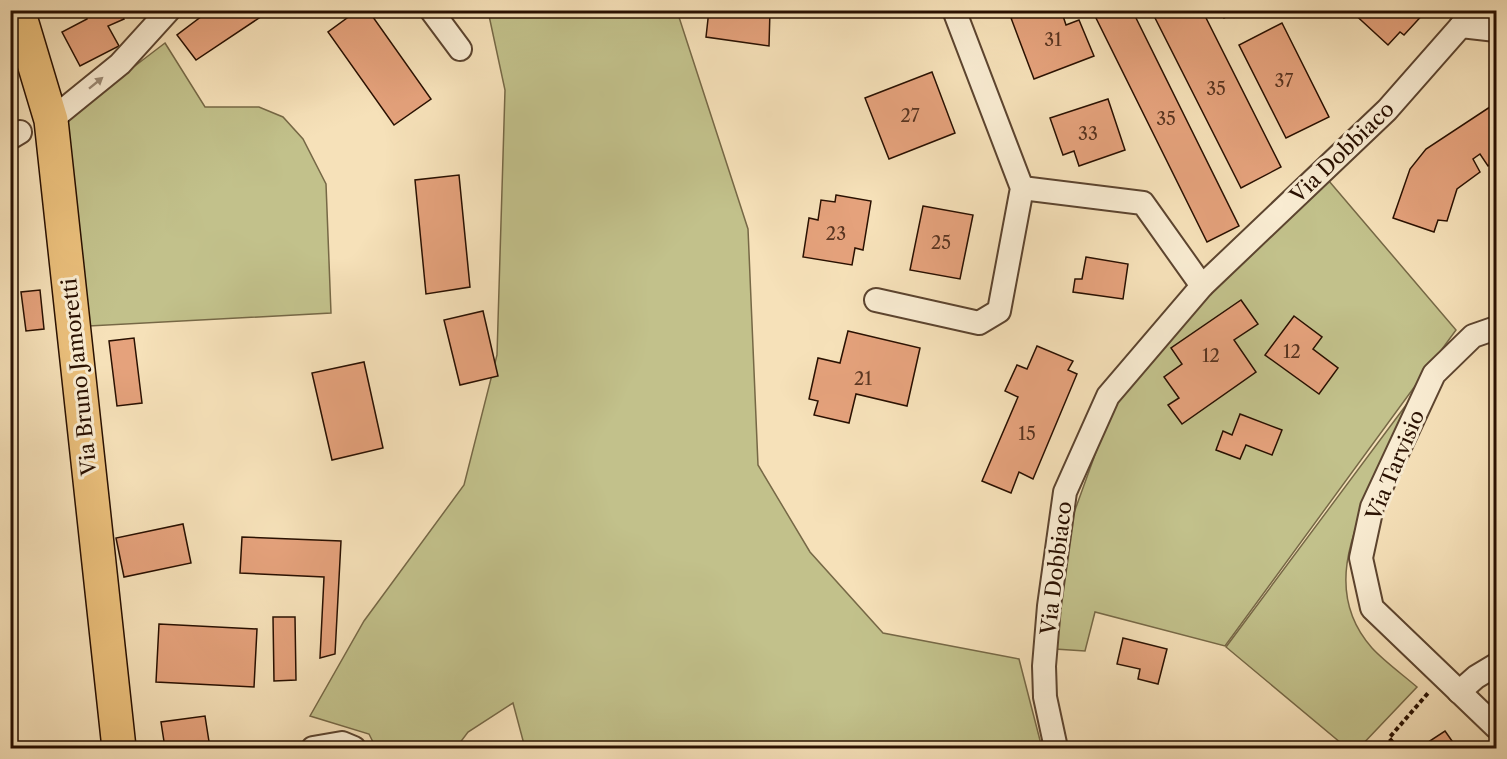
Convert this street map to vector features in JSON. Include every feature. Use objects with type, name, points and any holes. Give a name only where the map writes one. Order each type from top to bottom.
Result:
[{"type":"main road","name":"Via Bruno Jamoretti","points":[[18,10],[51,120],[120,748]]},
{"type":"street","points":[[51,120],[120,64],[169,10]]},
{"type":"street","points":[[431,10],[460,49]]},
{"type":"street","points":[[876,300],[980,323],[999,311],[1022,188],[954,10]]},
{"type":"street","points":[[1468,18],[1497,30]]},
{"type":"street","name":"Via Dobbiaco","points":[[1056,748],[1045,697],[1044,666],[1049,606],[1065,492],[1108,396],[1202,286],[1387,110],[1468,18]]},
{"type":"street","points":[[1022,188],[1143,203],[1202,286]]},
{"type":"street","name":"Via Tarvisio","points":[[1497,328],[1473,336],[1434,374],[1372,507],[1361,558],[1372,608],[1497,727]]},
{"type":"street","points":[[1459,692],[1476,677],[1497,665]]},
{"type":"street","points":[[313,748],[342,743],[354,748]]},
{"type":"path","points":[[1395,748],[1396,746],[1389,738],[1442,675]]},
{"type":"shaded area","points":[[488,11],[677,11],[748,229],[758,465],[810,552],[883,633],[1019,659],[1042,748],[525,748],[513,703],[468,732],[456,748],[376,748],[369,734],[310,716],[364,621],[464,485],[497,355],[505,90]]},
{"type":"shaded area","points":[[165,43],[205,107],[259,107],[283,117],[303,139],[326,184],[331,313],[89,326],[64,120]]},
{"type":"shaded area","points":[[1323,174],[1456,330],[1225,646],[1095,612],[1085,651],[1055,649],[1066,535],[1114,402],[1203,288]]},
{"type":"shaded area","points":[[1415,393],[1359,519],[1347,563],[1346,585],[1349,606],[1357,627],[1377,653],[1417,687],[1359,748],[1347,748],[1226,647]]},
{"type":"building","points":[[87,10],[120,10],[124,19],[108,26],[119,46],[80,66],[62,32],[87,19]]},
{"type":"building","points":[[210,10],[271,10],[196,60],[177,35]]},
{"type":"building","points":[[358,10],[368,10],[431,99],[394,125],[328,32]]},
{"type":"building","points":[[709,10],[770,10],[769,46],[706,37]]},
{"type":"building","points":[[1029,10],[1061,10],[1066,25],[1079,20],[1094,56],[1034,79],[1011,18]]},
{"type":"building","points":[[1096,10],[1132,10],[1239,226],[1207,242],[1093,12]]},
{"type":"building","points":[[1151,10],[1202,10],[1281,167],[1241,188]]},
{"type":"building","points":[[1220,10],[1239,10],[1224,18]]},
{"type":"building","points":[[1350,10],[1427,10],[1404,35],[1400,32],[1388,45]]},
{"type":"building","points":[[1282,23],[1329,117],[1286,138],[1239,45]]},
{"type":"building","points":[[932,72],[955,133],[889,159],[865,98]]},
{"type":"building","points":[[1108,99],[1125,150],[1079,166],[1074,151],[1063,155],[1050,118]]},
{"type":"building","points":[[1496,103],[1496,160],[1488,166],[1480,154],[1473,159],[1480,172],[1457,189],[1447,221],[1438,220],[1434,232],[1393,218],[1410,169],[1426,149]]},
{"type":"building","points":[[459,175],[470,287],[426,294],[415,180]]},
{"type":"building","points":[[836,195],[871,201],[863,250],[855,248],[852,265],[803,257],[809,218],[818,220],[821,200],[835,202]]},
{"type":"building","points":[[923,206],[973,215],[960,279],[910,270]]},
{"type":"building","points":[[1086,257],[1128,264],[1123,299],[1073,292],[1075,279],[1082,279]]},
{"type":"building","points":[[40,290],[44,329],[26,331],[21,292]]},
{"type":"building","points":[[1241,300],[1258,324],[1234,340],[1256,372],[1182,424],[1168,405],[1179,398],[1164,377],[1182,364],[1171,348]]},
{"type":"building","points":[[483,311],[498,376],[460,385],[444,320]]},
{"type":"building","points":[[1294,316],[1322,337],[1313,349],[1338,368],[1319,394],[1265,355]]},
{"type":"building","points":[[848,331],[920,348],[907,406],[856,394],[849,423],[814,415],[818,401],[809,399],[818,358],[840,363]]},
{"type":"building","points":[[134,338],[142,403],[117,406],[109,341]]},
{"type":"building","points":[[1037,346],[1073,361],[1068,370],[1077,374],[1033,479],[1019,472],[1011,493],[982,481],[1018,397],[1005,391],[1017,365],[1027,369]]},
{"type":"building","points":[[364,362],[383,448],[332,460],[312,373]]},
{"type":"building","points":[[1240,414],[1282,430],[1272,455],[1246,445],[1240,459],[1216,450],[1223,431],[1232,435]]},
{"type":"building","points":[[183,524],[191,563],[124,577],[116,538]]},
{"type":"building","points":[[242,537],[341,541],[335,654],[320,658],[324,577],[240,573]]},
{"type":"building","points":[[273,617],[295,617],[296,680],[274,681]]},
{"type":"building","points":[[159,624],[257,629],[254,687],[156,682]]},
{"type":"building","points":[[1123,638],[1167,649],[1158,684],[1138,679],[1140,669],[1117,664]]},
{"type":"building","points":[[205,716],[210,748],[165,748],[161,722]]},
{"type":"building","points":[[1445,731],[1457,748],[1419,748]]}]
